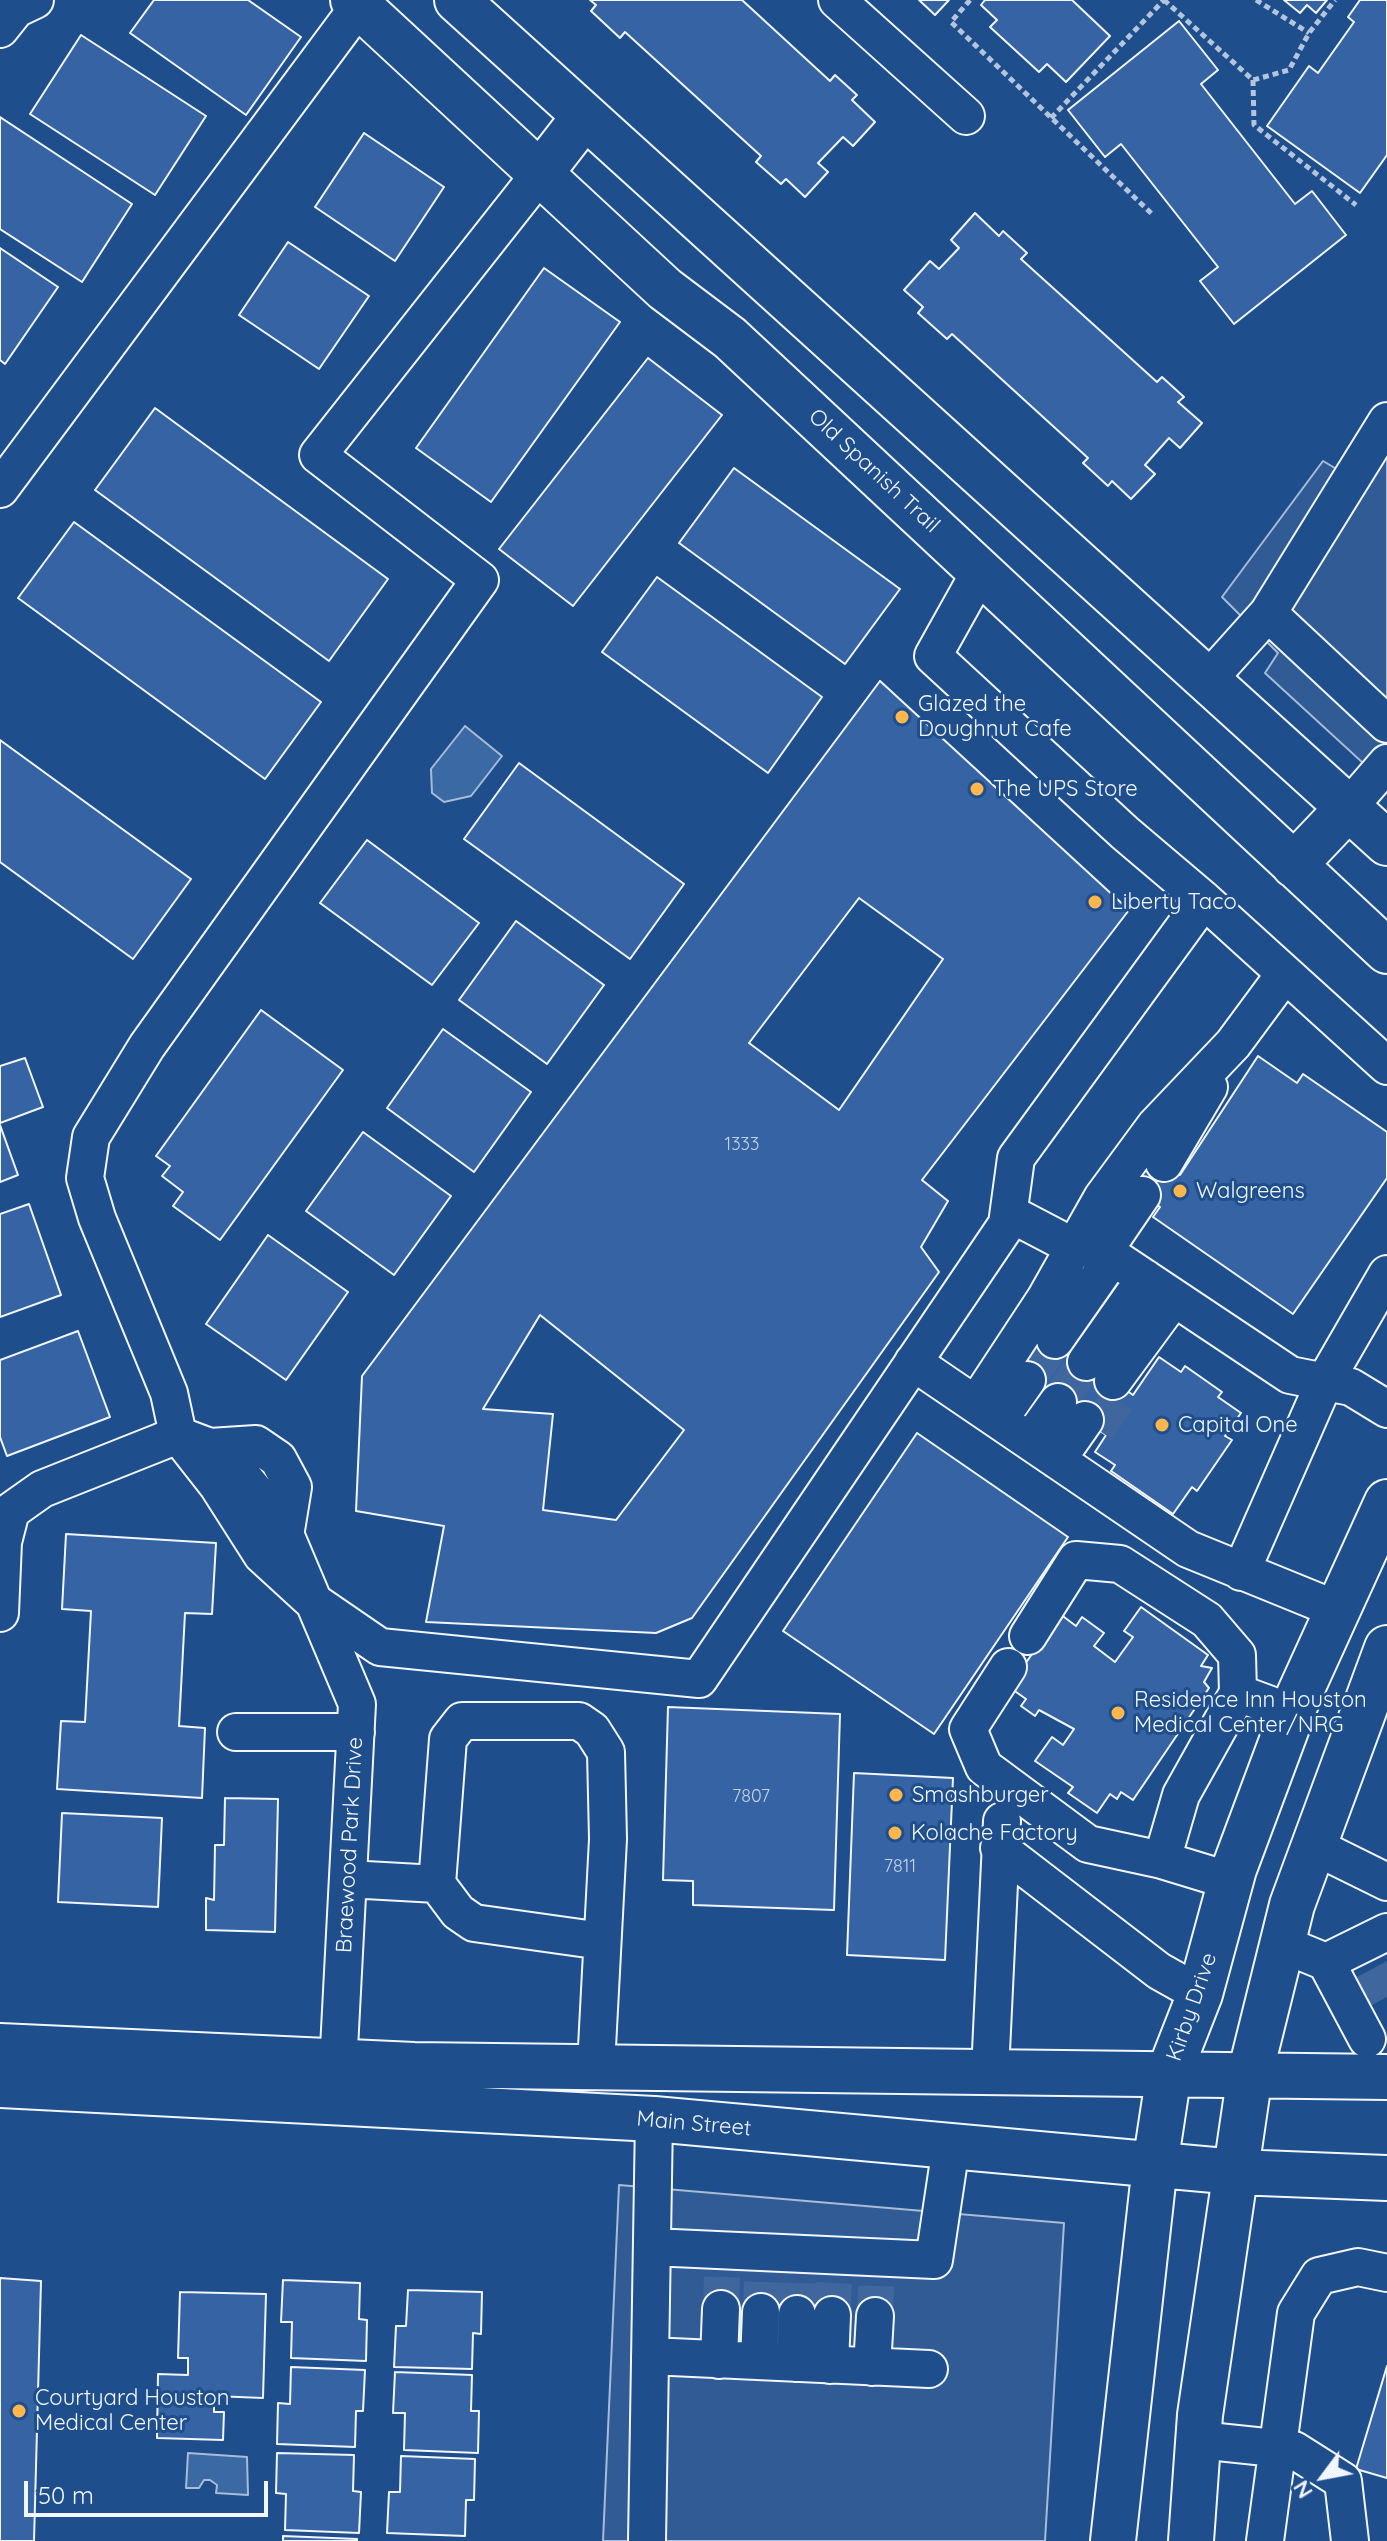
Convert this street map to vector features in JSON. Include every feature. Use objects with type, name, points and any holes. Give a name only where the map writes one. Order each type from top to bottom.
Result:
[{"type":"main road","points":[[457,0],[1022,516],[1387,843]]},
{"type":"main road","name":"Old Spanish Trail","points":[[356,3],[665,289],[730,338],[1387,951]]},
{"type":"main road","points":[[539,175],[584,117]]},
{"type":"main road","points":[[730,338],[772,286]]},
{"type":"main road","points":[[981,570],[1022,516]]},
{"type":"main road","points":[[1294,865],[1348,808]]},
{"type":"main road","name":"Kirby Drive","points":[[1113,2541],[1155,2165],[1169,2073],[1200,1994],[1231,1881],[1292,1713],[1387,1502]]},
{"type":"main road","points":[[1338,1610],[1387,1632]]},
{"type":"main road","points":[[1191,2541],[1199,2440],[1250,2074],[1282,1944],[1314,1846],[1383,1672]]},
{"type":"main road","name":"Main Street","points":[[0,2046],[338,2081],[654,2119],[1236,2172],[1387,2178]]},
{"type":"main road","name":"Main Street","points":[[0,2085],[338,2081],[596,2066],[1250,2074],[1380,2057]]},
{"type":"street","points":[[837,0],[966,116]]},
{"type":"street","points":[[0,489],[356,3]]},
{"type":"street","points":[[539,175],[512,214],[318,455],[480,580],[147,1046],[91,1137],[85,1178],[169,1393],[218,1486],[262,1555],[310,1599],[380,1647],[699,1679],[1011,1214],[1016,1158],[1204,900]]},
{"type":"street","points":[[1206,682],[1268,613],[1387,421]]},
{"type":"street","points":[[981,570],[933,656],[1125,833],[1204,900],[1387,1066]]},
{"type":"street","points":[[1268,613],[1387,724]]},
{"type":"street","points":[[1348,808],[1387,763]]},
{"type":"street","points":[[1164,1163],[1233,1044],[1284,975]]},
{"type":"street","points":[[1142,1195],[1135,1274],[1091,1366],[1135,1274],[1102,1198],[1155,1126],[1233,1044]]},
{"type":"street","points":[[1011,1214],[1135,1274],[1290,1375],[1351,1387],[1387,1409]]},
{"type":"street","points":[[1027,1439],[1045,1299],[1135,1274]]},
{"type":"street","points":[[1241,1572],[1324,1383],[1387,1274]]},
{"type":"street","points":[[913,1362],[1188,1549],[1338,1610]]},
{"type":"street","points":[[1027,1439],[1063,1405],[1027,1439]]},
{"type":"street","points":[[0,1613],[3,1542],[11,1511],[42,1489],[194,1441]]},
{"type":"street","name":"Braewood Park Drive","points":[[194,1441],[236,1468],[280,1522],[357,1704],[338,2081]]},
{"type":"street","points":[[1028,1636],[1071,1556],[1120,1564],[1207,1620],[1237,1655],[1238,1693],[1181,1795],[1162,1860]]},
{"type":"street","points":[[1008,1667],[962,1724],[984,1767],[1088,1844],[1162,1860],[1231,1881]]},
{"type":"street","points":[[1238,1693],[1292,1713]]},
{"type":"street","points":[[596,2066],[608,1839],[606,1752],[592,1730],[579,1721],[462,1721],[448,1739],[437,1884],[458,1912],[474,1923],[602,1941]]},
{"type":"street","points":[[236,1732],[356,1732]]},
{"type":"street","points":[[990,2072],[1001,1834],[1159,1971],[1200,1994]]},
{"type":"street","points":[[1314,1846],[1387,1882]]},
{"type":"street","points":[[348,1879],[437,1884]]},
{"type":"street","points":[[1282,1944],[1326,1962],[1373,1949]]},
{"type":"street","points":[[1326,1962],[1380,2057]]},
{"type":"street","points":[[647,2541],[654,2119]]},
{"type":"street","points":[[652,2247],[722,2279],[876,2287],[934,2260],[951,2147]]},
{"type":"street","points":[[1265,2541],[1296,2313],[1319,2276],[1358,2267],[1387,2273]]},
{"type":"street","points":[[719,2360],[722,2279]]},
{"type":"street","points":[[759,2361],[762,2282]]},
{"type":"street","points":[[795,2363],[798,2284]]},
{"type":"street","points":[[830,2365],[834,2285]]},
{"type":"street","points":[[872,2367],[876,2287]]},
{"type":"street","points":[[650,2356],[929,2369]]},
{"type":"street","points":[[1199,2440],[1294,2450],[1343,2481],[1350,2541]]},
{"type":"path","points":[[970,0],[951,22],[1152,214]]},
{"type":"path","points":[[1051,118],[1164,0],[1253,80],[1254,125],[1356,205]]},
{"type":"path","points":[[1256,0],[1309,33]]},
{"type":"path","points":[[1253,80],[1289,70],[1309,33],[1335,0]]},
{"type":"shaded area","points":[[1387,453],[1387,785],[1265,673],[1278,653],[1222,597],[1323,461],[1345,474]]},
{"type":"shaded area","points":[[465,726],[502,756],[471,796],[444,802],[432,793],[431,769]]},
{"type":"shaded area","points":[[619,2185],[1064,2223],[1045,2541],[603,2541]]},
{"type":"shaded area","points":[[188,2453],[247,2457],[248,2495],[216,2493],[217,2485],[210,2480],[204,2480],[199,2488],[186,2488]]},
{"type":"building","points":[[154,0],[248,0],[301,37],[246,115],[130,33]]},
{"type":"building","points":[[590,0],[742,0],[830,81],[835,75],[857,95],[852,100],[875,122],[853,146],[843,137],[818,163],[828,172],[805,197],[786,179],[781,184],[756,162],[761,156],[625,32],[620,38],[591,11],[596,5]]},
{"type":"building","points":[[919,0],[949,0],[935,15]]},
{"type":"building","points":[[985,0],[1072,0],[1110,36],[1066,82],[1047,64],[1039,72],[990,27],[997,20],[981,5]]},
{"type":"building","points":[[1284,0],[1327,0],[1316,13],[1307,5],[1300,13]]},
{"type":"building","points":[[1360,0],[1387,0],[1387,155],[1360,193],[1267,126],[1309,66],[1318,73],[1354,22],[1348,17]]},
{"type":"building","points":[[1179,21],[1218,70],[1201,84],[1295,204],[1312,191],[1346,235],[1234,324],[1200,281],[1218,267],[1121,144],[1105,157],[1068,110]]},
{"type":"building","points":[[81,35],[206,116],[155,195],[30,114]]},
{"type":"building","points":[[0,117],[132,204],[82,282],[0,229]]},
{"type":"building","points":[[364,133],[444,187],[395,261],[315,207]]},
{"type":"building","points":[[975,213],[999,236],[1003,231],[1027,253],[1021,259],[1157,382],[1162,377],[1184,397],[1178,402],[1202,423],[1180,448],[1169,438],[1145,465],[1155,474],[1131,499],[1112,481],[1108,486],[1083,463],[1088,458],[952,334],[947,339],[918,313],[923,307],[904,290],[930,261],[939,269],[959,248],[951,240]]},
{"type":"building","points":[[288,242],[369,296],[319,369],[239,315]]},
{"type":"building","points":[[0,248],[58,287],[5,364],[0,360]]},
{"type":"building","points":[[544,268],[620,322],[491,502],[416,448]]},
{"type":"building","points":[[648,358],[722,415],[573,606],[499,549]]},
{"type":"building","points":[[155,408],[388,579],[329,661],[95,490]]},
{"type":"building","points":[[734,468],[900,589],[845,664],[679,543]]},
{"type":"building","points":[[74,522],[321,702],[265,779],[18,598]]},
{"type":"building","points":[[657,577],[822,697],[768,773],[602,652]]},
{"type":"building","points":[[880,681],[1129,910],[922,1180],[948,1201],[921,1247],[939,1272],[692,1618],[656,1633],[426,1622],[444,1526],[356,1511],[362,1376]],"holes":[[[859,898],[943,959],[839,1110],[749,1043]],[[540,1315],[684,1430],[616,1520],[543,1510],[553,1414],[483,1409]]]},
{"type":"building","points":[[0,740],[191,879],[133,959],[0,862]]},
{"type":"building","points":[[519,763],[684,884],[630,959],[464,839]]},
{"type":"building","points":[[367,840],[479,923],[432,985],[320,903]]},
{"type":"building","points":[[516,921],[604,985],[547,1064],[459,1000]]},
{"type":"building","points":[[261,1010],[343,1070],[220,1240],[173,1206],[183,1192],[162,1176],[170,1166],[156,1156]]},
{"type":"building","points":[[443,1029],[531,1092],[474,1172],[387,1108]]},
{"type":"building","name":"Walgreens","points":[[1258,1056],[1297,1083],[1303,1074],[1387,1132],[1387,1178],[1293,1314],[1153,1217],[1160,1207],[1133,1188],[1154,1157],[1180,1175]]},
{"type":"building","points":[[25,1058],[43,1107],[0,1123],[0,1066]]},
{"type":"building","points":[[0,1125],[18,1175],[0,1182]]},
{"type":"building","points":[[363,1132],[451,1196],[394,1275],[306,1211]]},
{"type":"building","points":[[29,1204],[61,1295],[0,1317],[0,1214]]},
{"type":"building","points":[[268,1235],[348,1292],[286,1380],[206,1324]]},
{"type":"building","points":[[78,1331],[110,1417],[7,1456],[0,1437],[0,1360]]},
{"type":"building","name":"Capital One","points":[[1043,1333],[1133,1395],[1159,1357],[1181,1372],[1185,1366],[1222,1392],[1218,1397],[1241,1413],[1225,1436],[1232,1440],[1197,1491],[1192,1487],[1173,1514],[1111,1471],[1115,1465],[1095,1452],[1106,1435],[1016,1373]]},
{"type":"building","points":[[917,1433],[1068,1537],[934,1734],[783,1631]]},
{"type":"building","points":[[66,1534],[216,1543],[212,1614],[185,1613],[179,1726],[205,1728],[202,1798],[57,1789],[61,1721],[85,1722],[91,1611],[62,1609]]},
{"type":"building","name":"Residence Inn Houston Medical Center/NRG","points":[[1141,1607],[1208,1655],[1201,1666],[1212,1668],[1204,1682],[1209,1688],[1133,1800],[1121,1792],[1117,1799],[1110,1794],[1097,1813],[1068,1793],[1073,1787],[1035,1761],[1052,1737],[1063,1745],[1074,1729],[1039,1710],[1035,1716],[1021,1706],[1026,1699],[1009,1687],[1060,1614],[1076,1626],[1082,1617],[1104,1633],[1094,1646],[1115,1662],[1133,1637],[1124,1631]]},
{"type":"building","points":[[668,1707],[840,1714],[834,1910],[693,1905],[693,1881],[663,1880]]},
{"type":"building","points":[[854,1773],[953,1778],[945,1960],[847,1955]]},
{"type":"building","points":[[225,1798],[278,1799],[275,1932],[206,1930],[206,1898],[214,1900],[215,1845],[224,1845]]},
{"type":"building","points":[[62,1813],[162,1818],[158,1907],[58,1902]]},
{"type":"building","name":"Courtyard Houston Medical Center","points":[[0,2278],[41,2281],[34,2541],[0,2541]]},
{"type":"building","points":[[283,2280],[360,2283],[359,2319],[367,2320],[366,2361],[291,2358],[292,2322],[281,2322]]},
{"type":"building","points":[[408,2290],[482,2292],[481,2334],[473,2333],[472,2369],[394,2367],[396,2326],[406,2326]]},
{"type":"building","points":[[180,2292],[266,2294],[263,2398],[214,2396],[214,2412],[224,2412],[223,2440],[157,2438],[158,2374],[188,2375],[188,2358],[178,2358]]},
{"type":"building","points":[[1387,2366],[1387,2478],[1356,2469]]},
{"type":"building","points":[[291,2367],[365,2370],[363,2411],[356,2411],[355,2447],[277,2444],[278,2403],[290,2404]]},
{"type":"building","points":[[395,2372],[472,2375],[471,2411],[479,2411],[478,2453],[404,2450],[405,2413],[393,2413]]},
{"type":"building","points":[[277,2453],[354,2455],[353,2491],[361,2492],[359,2533],[285,2530],[286,2494],[276,2493]]},
{"type":"building","points":[[401,2456],[475,2459],[474,2500],[466,2500],[465,2536],[387,2533],[389,2492],[400,2492]]},
{"type":"building","points":[[283,2536],[357,2539],[357,2541],[283,2541]]},
{"type":"tunnel","points":[[1027,1380],[1055,1340]]},
{"type":"tunnel","points":[[1058,1402],[1086,1362]]},
{"type":"tunnel","points":[[1097,1429],[1125,1389]]},
{"type":"tunnel","points":[[1372,1969],[1387,1997]]},
{"type":"tunnel","points":[[721,2309],[722,2277]]},
{"type":"tunnel","points":[[761,2312],[762,2282]]},
{"type":"tunnel","points":[[797,2314],[798,2283]]},
{"type":"tunnel","points":[[832,2315],[834,2283]]},
{"type":"tunnel","points":[[875,2316],[876,2286]]},
{"type":"place","name":"Glazed the Doughnut Cafe","points":[[902,717]]},
{"type":"place","name":"The UPS Store","points":[[977,789]]},
{"type":"place","name":"Liberty Taco","points":[[1095,902]]},
{"type":"place","name":"Walgreens","points":[[1180,1191]]},
{"type":"place","name":"Capital One","points":[[1162,1425]]},
{"type":"place","name":"Residence Inn Houston Medical Center/NRG","points":[[1118,1713]]},
{"type":"place","name":"Smashburger","points":[[896,1795]]},
{"type":"place","name":"Kolache Factory","points":[[895,1833]]},
{"type":"place","name":"Courtyard Houston Medical Center","points":[[19,2411]]}]
